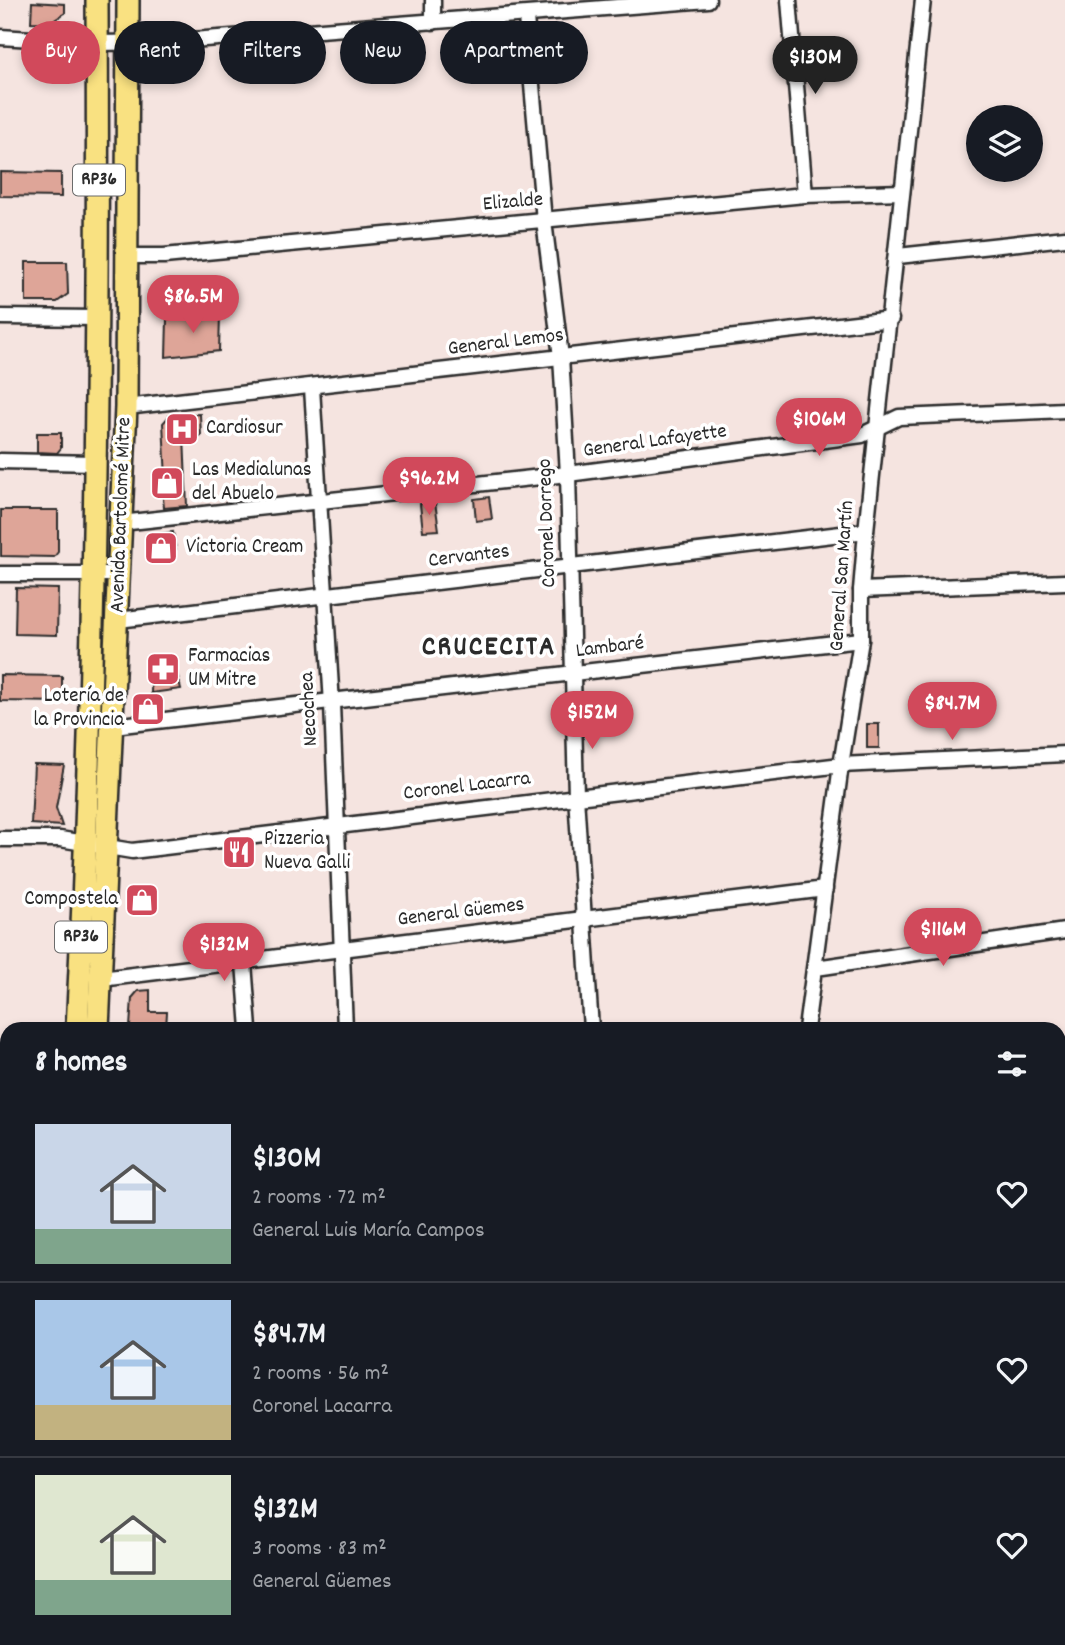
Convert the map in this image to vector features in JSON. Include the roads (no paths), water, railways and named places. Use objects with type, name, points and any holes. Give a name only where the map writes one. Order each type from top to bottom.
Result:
[{"type":"main road","name":"Avenida Bartolomé Mitre","points":[[97,0],[97,21]]},
{"type":"main road","name":"Avenida Bartolomé Mitre","points":[[128,0],[128,21]]},
{"type":"main road","name":"Avenida Bartolomé Mitre","points":[[77,1022],[96,463],[99,318],[97,84]]},
{"type":"main road","name":"Avenida Bartolomé Mitre","points":[[98,1022],[126,407],[128,84]]},
{"type":"street","points":[[433,0],[433,22]]},
{"type":"street","points":[[205,38],[526,17],[708,0]]},
{"type":"street","points":[[789,0],[805,195]]},
{"type":"street","name":"General San Martín","points":[[807,1022],[841,765],[861,640],[861,590],[866,531],[898,256],[902,192],[923,0]]},
{"type":"street","name":"Coronel Dorrego","points":[[526,17],[544,221],[561,357],[568,474],[576,796],[591,1022]]},
{"type":"street","points":[[0,37],[21,38]]},
{"type":"street","name":"Elizalde","points":[[129,256],[164,256],[805,195],[902,192]]},
{"type":"street","points":[[898,256],[1065,238]]},
{"type":"street","points":[[0,317],[99,318]]},
{"type":"street","name":"General Lemos","points":[[126,407],[312,388],[891,319]]},
{"type":"street","name":"Necochea","points":[[312,388],[317,502],[332,704],[345,1022]]},
{"type":"street","name":"General Lafayette","points":[[121,523],[568,474],[862,435],[899,417],[1065,410]]},
{"type":"street","points":[[0,461],[96,463]]},
{"type":"street","name":"Cervantes","points":[[118,620],[866,531]]},
{"type":"street","points":[[0,574],[119,574]]},
{"type":"street","points":[[861,590],[1065,582]]},
{"type":"street","name":"Lambaré","points":[[113,726],[332,704],[861,640]]},
{"type":"street","name":"Coronel Lacarra","points":[[0,839],[60,839],[132,851],[335,824],[841,765],[1065,754]]},
{"type":"street","name":"General Güemes","points":[[101,979],[825,889]]},
{"type":"street","points":[[816,968],[1065,932]]},
{"type":"street","points":[[244,963],[248,1022]]},
{"type":"place","name":"Cardiosur","points":[[182,429]]},
{"type":"place","name":"Las Medialunas del Abuelo","points":[[167,483]]},
{"type":"place","name":"Victoria Cream","points":[[161,548]]},
{"type":"place","name":"Farmacias UM Mitre","points":[[163,669]]},
{"type":"place","name":"Lotería de la Provincia","points":[[148,709]]},
{"type":"place","name":"Pizzeria Nueva Galli","points":[[239,852]]},
{"type":"place","name":"Compostela","points":[[142,900]]},
{"type":"district","name":"CRUCECITA","points":[[489,649]]}]
